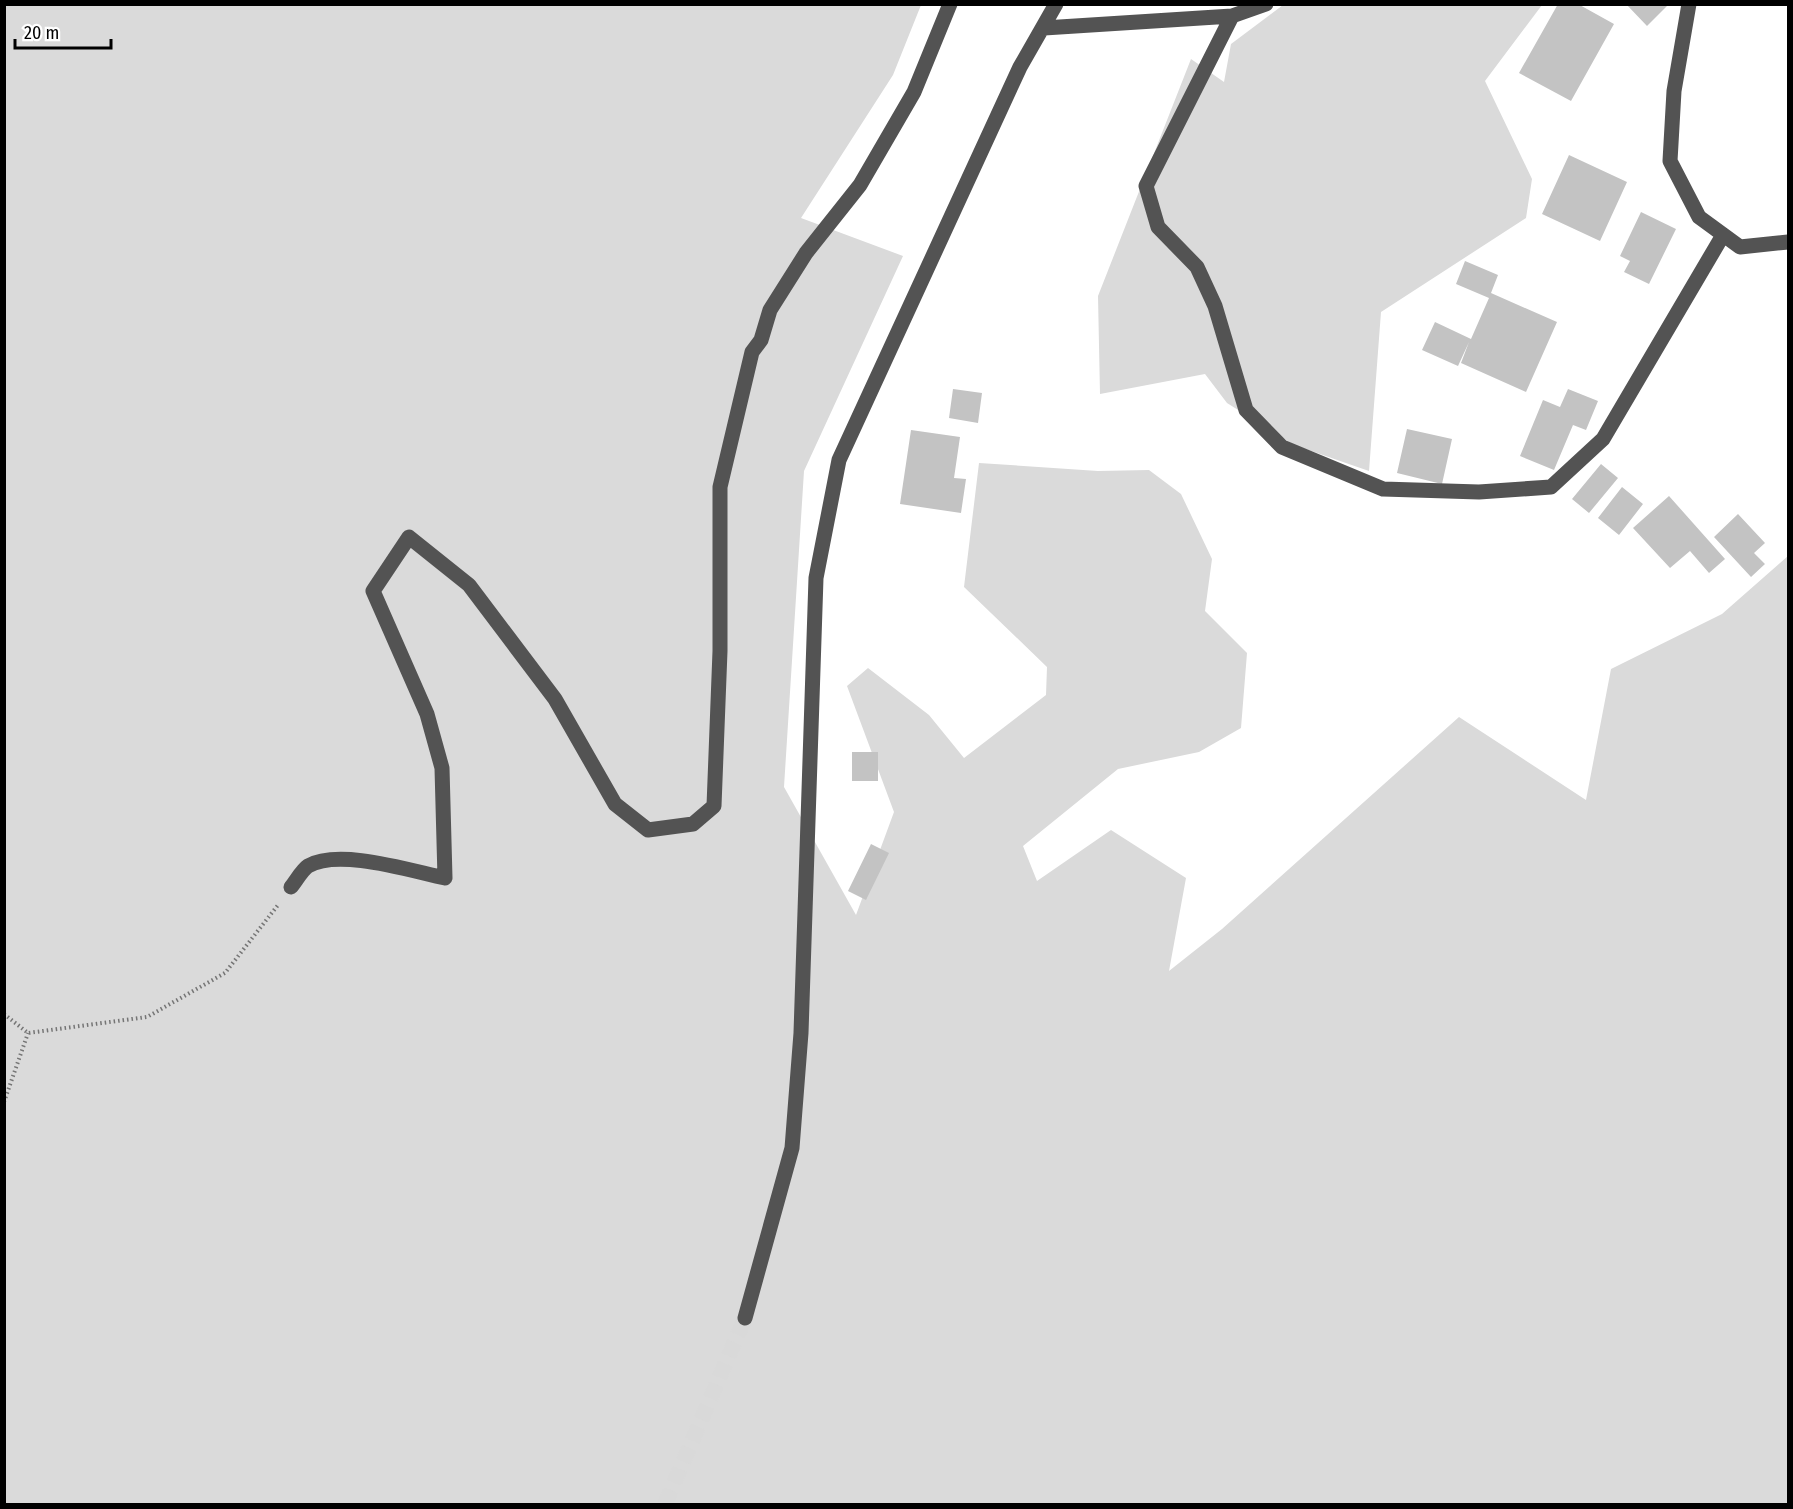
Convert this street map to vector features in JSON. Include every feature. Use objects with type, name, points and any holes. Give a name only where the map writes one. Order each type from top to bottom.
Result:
[{"type":"street","points":[[291,887],[307,866],[326,860],[358,860],[445,878],[442,768],[427,714],[373,591],[409,537],[469,585],[526,657],[555,699],[615,804],[648,830],[693,824],[714,806],[720,651],[720,487],[752,352],[761,340],[770,310],[806,253],[860,185],[908,102],[950,4]]},
{"type":"street","points":[[745,1318],[792,1148],[801,1033],[811,804],[816,578],[839,460],[1020,68],[1056,4]]},
{"type":"street","points":[[1044,28],[1232,16],[1266,4]]},
{"type":"street","points":[[1689,4],[1674,91],[1670,161],[1699,217],[1740,247],[1788,242]]},
{"type":"street","points":[[1232,16],[1146,186],[1158,227],[1197,267],[1215,306],[1246,410],[1282,447],[1383,489],[1479,492],[1551,487],[1603,439],[1723,235]]},
{"type":"path","points":[[4,1014],[28,1033],[147,1017],[225,973],[291,887]]},
{"type":"path","points":[[4,1102],[28,1033]]},
{"type":"shaded area","points":[[5,5],[921,5],[893,75],[801,218],[903,256],[804,471],[784,787],[856,915],[894,812],[847,686],[868,668],[929,715],[964,758],[1046,695],[1047,667],[964,587],[979,463],[1098,471],[1149,470],[1181,494],[1212,559],[1205,611],[1247,653],[1241,728],[1199,752],[1118,769],[1023,846],[1037,881],[1111,830],[1186,878],[1169,971],[1222,929],[1459,717],[1586,800],[1611,669],[1722,614],[1788,556],[1788,1504],[5,1504]]},
{"type":"shaded area","points":[[1283,5],[1542,5],[1485,81],[1532,179],[1526,218],[1381,312],[1369,471],[1294,445],[1227,403],[1205,374],[1100,394],[1098,296],[1191,59],[1224,82],[1231,44]]},
{"type":"building","points":[[1558,4],[1578,4],[1614,24],[1571,101],[1519,73]]},
{"type":"building","points":[[1626,4],[1666,4],[1667,6],[1647,26]]},
{"type":"building","points":[[1569,155],[1627,182],[1600,241],[1542,214]]},
{"type":"building","points":[[1641,212],[1676,229],[1649,284],[1624,272],[1630,261],[1620,256]]},
{"type":"building","points":[[1465,261],[1498,275],[1491,293],[1557,322],[1526,392],[1461,363],[1469,342],[1458,366],[1422,350],[1435,322],[1471,339],[1489,298],[1456,284]]},
{"type":"building","points":[[953,389],[982,393],[978,423],[949,418]]},
{"type":"building","points":[[1568,389],[1598,401],[1586,430],[1573,425],[1554,470],[1520,456],[1543,400],[1560,407]]},
{"type":"building","points":[[1407,429],[1452,439],[1442,484],[1397,473]]},
{"type":"building","points":[[911,430],[960,437],[954,478],[966,479],[961,513],[900,504]]},
{"type":"building","points":[[1601,464],[1618,478],[1589,513],[1572,499]]},
{"type":"building","points":[[1622,487],[1643,504],[1619,535],[1598,518]]},
{"type":"building","points":[[1669,496],[1725,559],[1709,573],[1690,551],[1670,568],[1633,528]]},
{"type":"building","points":[[1738,514],[1765,543],[1754,553],[1765,564],[1751,577],[1714,537]]},
{"type":"building","points":[[852,752],[878,752],[878,781],[852,781]]},
{"type":"building","points":[[871,844],[889,853],[866,900],[848,891]]},
{"type":"tunnel","points":[[665,1504],[745,1318]]}]
